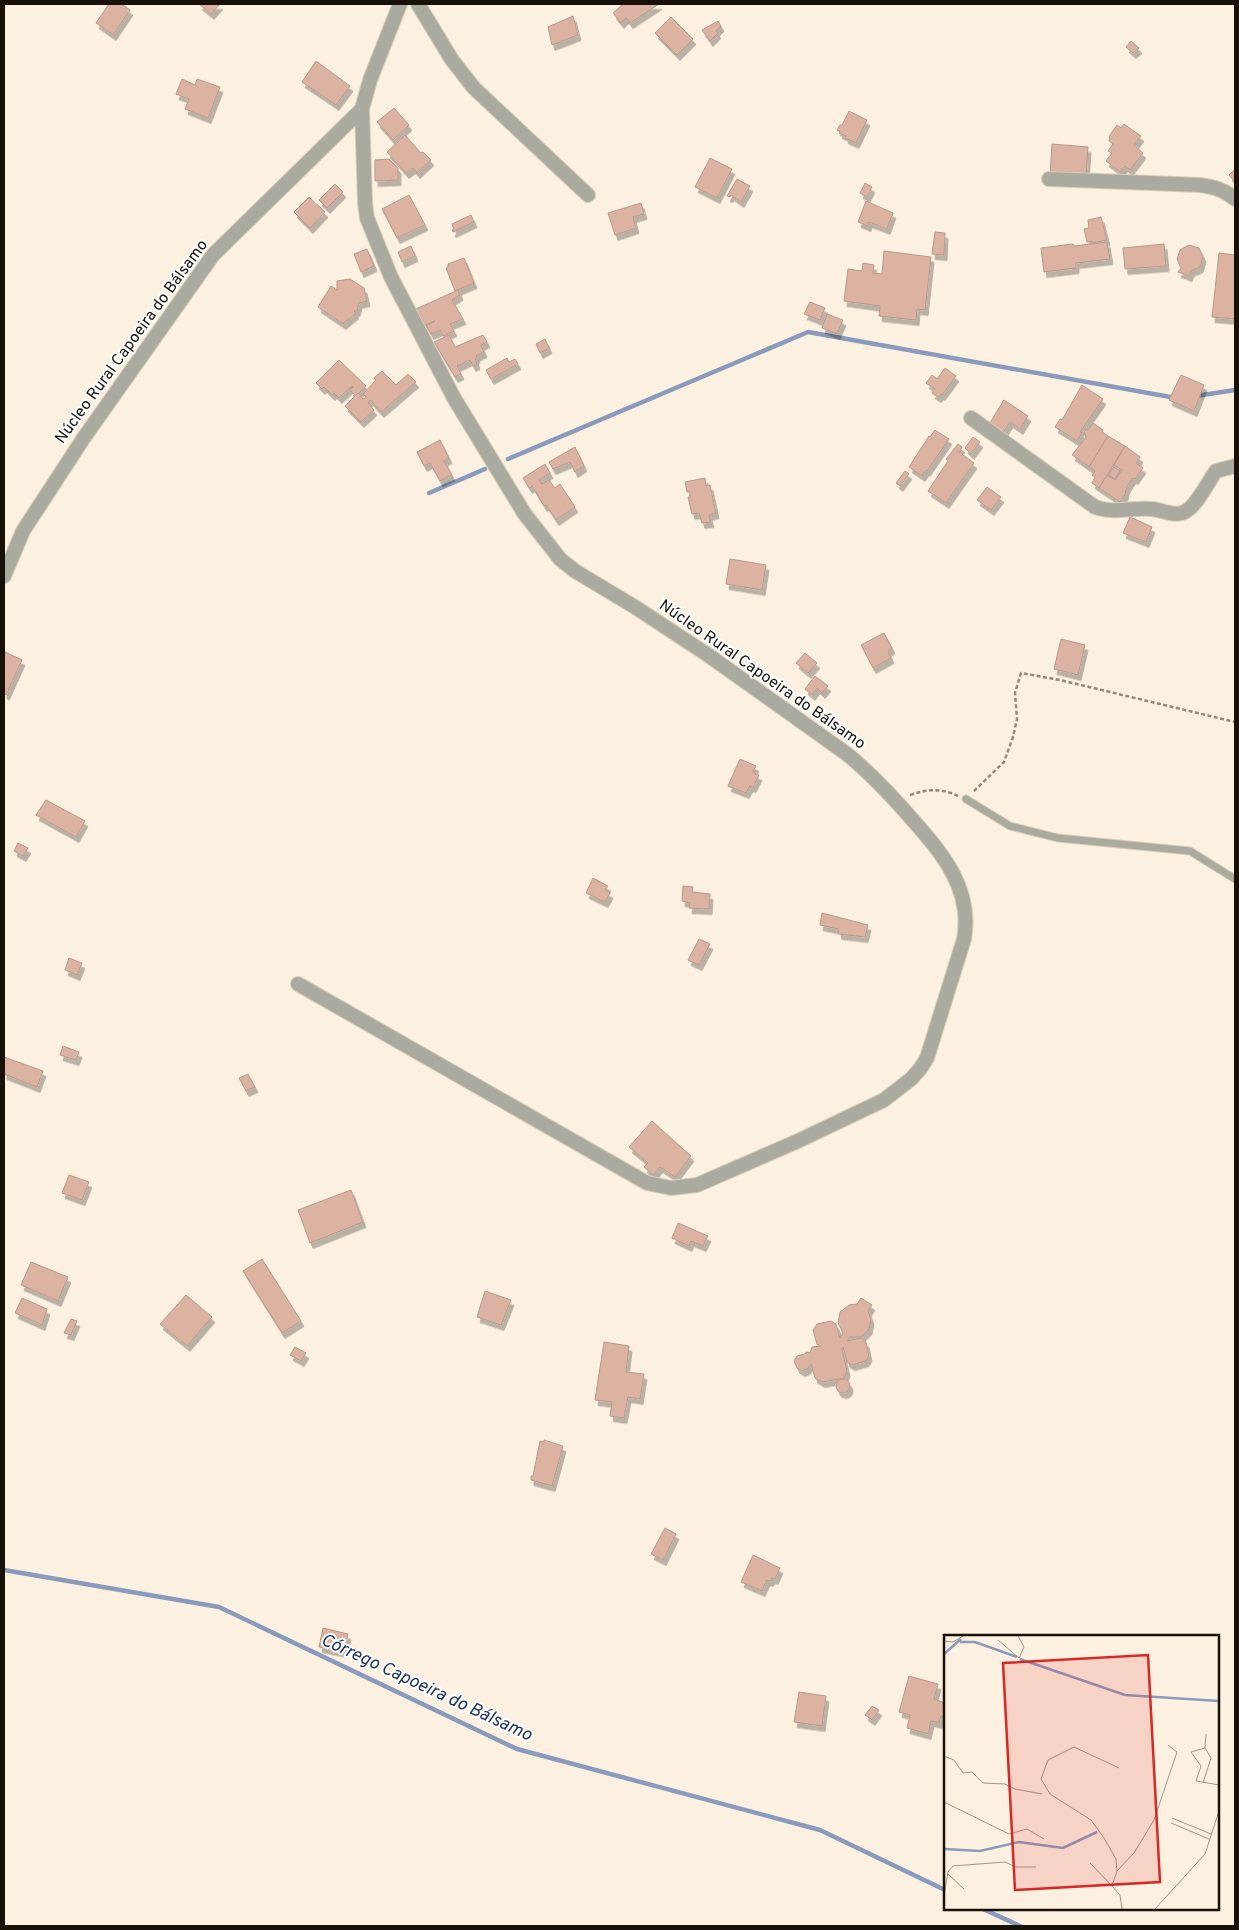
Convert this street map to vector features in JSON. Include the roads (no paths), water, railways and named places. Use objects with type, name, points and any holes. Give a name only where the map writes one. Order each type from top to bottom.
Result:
[{"type":"street","name":"Núcleo Rural Capoeira do Bálsamo","points":[[298,984],[646,1183],[671,1188],[697,1185],[798,1142],[884,1100],[911,1080],[927,1058],[964,939],[966,915],[952,870],[941,851],[895,800],[867,771],[847,754],[725,667],[634,607],[575,572],[560,559],[535,529],[454,398],[391,277],[367,218],[362,109],[370,80],[400,4]]},
{"type":"street","points":[[418,4],[452,60],[474,88],[588,195]]},
{"type":"street","name":"Núcleo Rural Capoeira do Bálsamo","points":[[4,576],[23,531],[82,438],[213,254],[362,109]]},
{"type":"street","points":[[1049,178],[1200,185],[1214,187],[1227,192],[1235,199]]},
{"type":"street","points":[[971,418],[1095,507],[1105,510],[1115,511],[1140,508],[1177,514],[1186,512],[1216,471],[1235,466]]},
{"type":"lane","points":[[966,799],[1010,826],[1058,838],[1190,851],[1235,879]]},
{"type":"waterway","points":[[508,459],[808,332],[1176,398]]},
{"type":"waterway","points":[[1196,396],[1235,390]]},
{"type":"waterway","points":[[429,493],[485,469]]},
{"type":"waterway","name":"Córrego Capoeira do Bálsamo","points":[[4,1570],[219,1607],[517,1749],[820,1830],[944,1890]]},
{"type":"waterway","name":"Córrego Capoeira do Bálsamo","points":[[985,1910],[1020,1926]]}]
